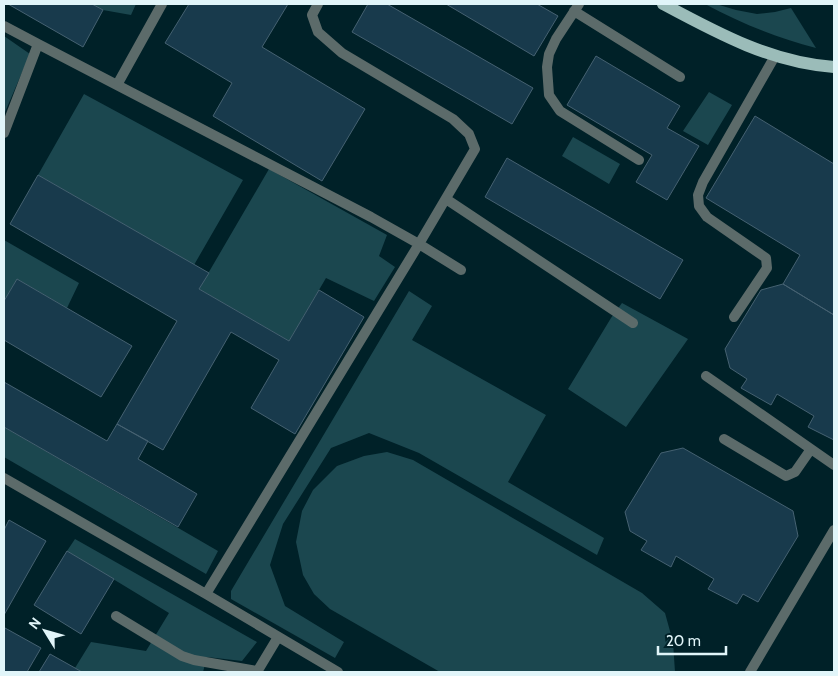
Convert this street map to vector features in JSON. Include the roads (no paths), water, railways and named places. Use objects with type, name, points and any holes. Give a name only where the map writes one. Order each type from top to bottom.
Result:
[{"type":"main road","points":[[663,4],[715,31],[775,56],[799,63],[834,67]]},
{"type":"lane","points":[[117,85],[162,4]]},
{"type":"lane","points":[[206,594],[475,149],[469,134],[453,119],[342,53],[318,32],[312,15],[318,4]]},
{"type":"lane","points":[[640,160],[560,111],[549,95],[547,67],[549,54],[556,39],[577,7],[680,78]]},
{"type":"lane","points":[[4,26],[362,212],[461,270]]},
{"type":"lane","points":[[4,134],[38,44]]},
{"type":"lane","points":[[734,317],[767,268],[766,258],[707,217],[699,206],[698,195],[703,182],[775,56]]},
{"type":"lane","points":[[446,199],[633,323]]},
{"type":"lane","points":[[706,376],[834,465]]},
{"type":"lane","points":[[724,439],[786,476],[795,472],[810,449]]},
{"type":"lane","points":[[4,478],[338,672]]},
{"type":"lane","points":[[750,672],[834,530]]},
{"type":"lane","points":[[824,547],[834,553]]},
{"type":"lane","points":[[116,616],[182,656],[257,672],[278,636]]}]
